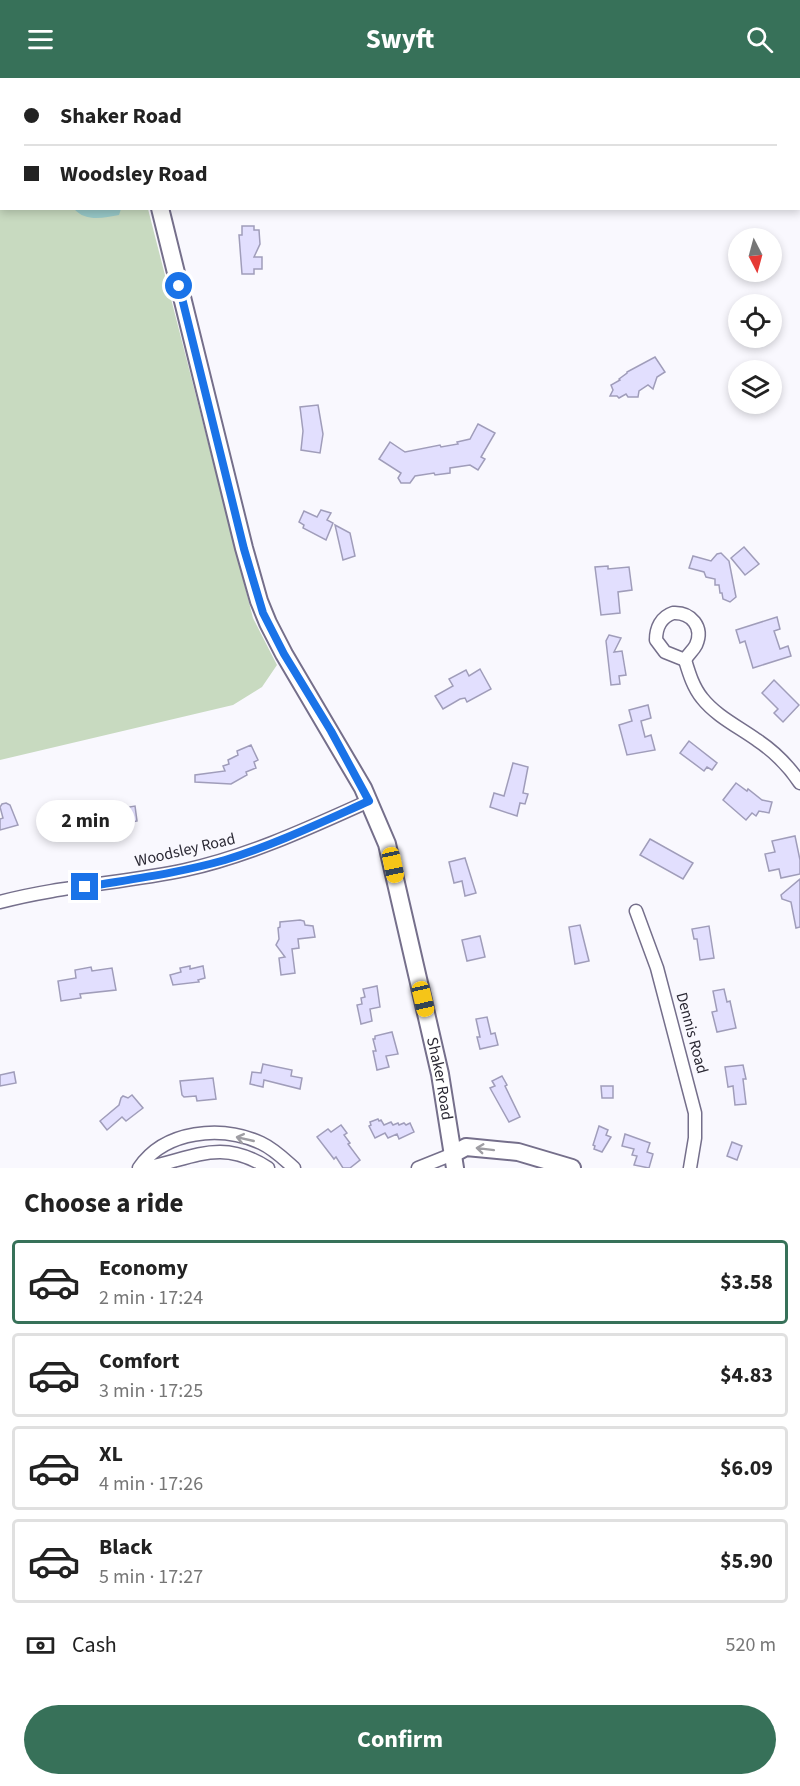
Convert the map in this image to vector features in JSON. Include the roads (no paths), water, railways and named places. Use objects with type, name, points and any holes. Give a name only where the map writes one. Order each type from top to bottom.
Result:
[{"type":"main road","name":"Shaker Road","points":[[160,210],[244,549],[259,601],[284,654],[331,731],[369,801],[393,865],[440,1074],[454,1161]]},
{"type":"main road","points":[[454,1161],[466,1147],[528,1154],[572,1168]]},
{"type":"street","points":[[685,660],[702,699],[723,717],[777,755],[792,770],[800,783]]},
{"type":"street","name":"Woodsley Road","points":[[0,903],[184,870],[225,860],[279,841],[369,801]]},
{"type":"street","name":"Dennis Road","points":[[636,911],[657,968],[695,1113],[695,1138],[690,1168]]},
{"type":"street","points":[[139,1168],[147,1156],[162,1146],[187,1136],[207,1133],[259,1142],[273,1150],[294,1168]]},
{"type":"street","points":[[145,1168],[211,1152],[243,1155],[268,1168]]},
{"type":"street","points":[[418,1168],[454,1161]]},
{"type":"water","points":[[75,210],[121,210],[119,215],[95,218]]}]
